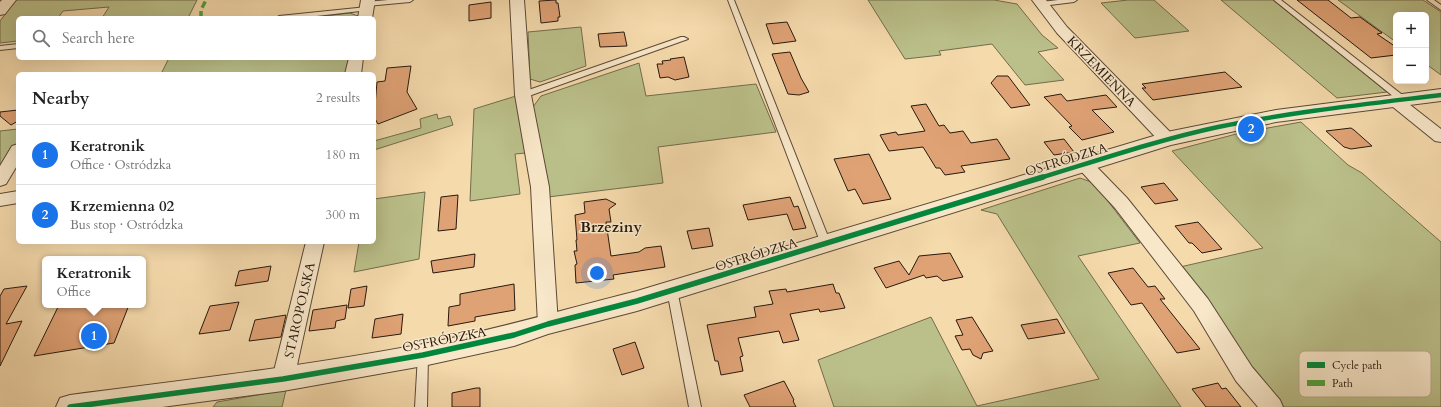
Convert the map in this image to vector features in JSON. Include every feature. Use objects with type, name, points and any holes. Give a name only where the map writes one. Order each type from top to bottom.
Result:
[{"type":"street","points":[[0,11],[9,0]]},
{"type":"street","points":[[517,0],[523,95],[540,187],[548,324]]},
{"type":"street","name":"KRZEMIENNA","points":[[1041,2],[1062,30],[1167,139]]},
{"type":"street","points":[[352,72],[356,60]]},
{"type":"street","name":"OSTRÓDZKA","points":[[70,407],[180,400],[283,379],[424,355],[514,336],[548,324],[672,290],[826,244],[1167,139],[1240,122],[1441,95]]},
{"type":"street","points":[[1398,100],[1441,137]]},
{"type":"street","points":[[0,180],[16,153]]},
{"type":"street","points":[[1085,165],[1121,204],[1201,305],[1244,374],[1272,407]]},
{"type":"street","points":[[0,200],[16,197]]},
{"type":"street","name":"STAROPOLSKA","points":[[283,379],[315,244]]},
{"type":"lane","points":[[297,16],[367,8],[410,0]]},
{"type":"lane","points":[[730,0],[826,244]]},
{"type":"lane","points":[[1041,2],[1074,0]]},
{"type":"lane","points":[[1277,0],[1398,100]]},
{"type":"lane","points":[[1430,0],[1441,8]]},
{"type":"lane","points":[[523,95],[684,39]]},
{"type":"lane","points":[[0,48],[16,46]]},
{"type":"lane","points":[[672,290],[696,407]]},
{"type":"lane","points":[[420,407],[424,355]]},
{"type":"green space","points":[[16,0],[197,0],[189,16],[103,16],[109,7],[63,11],[59,16],[16,16],[16,41],[0,43],[0,21]]},
{"type":"green space","points":[[868,0],[994,0],[1017,4],[1042,35],[1058,48],[1038,52],[1064,80],[1025,85],[992,44],[939,51],[941,55],[905,59]]},
{"type":"green space","points":[[1128,0],[1154,0],[1189,31],[1135,38],[1101,3]]},
{"type":"green space","points":[[1221,0],[1273,0],[1387,92],[1337,98]]},
{"type":"green space","points":[[1338,0],[1423,0],[1441,12],[1441,75],[1429,66],[1429,12],[1393,12],[1393,40]]},
{"type":"green space","points":[[350,13],[358,16],[325,16]]},
{"type":"green space","points":[[581,27],[586,66],[540,82],[530,79],[528,32]]},
{"type":"green space","points":[[168,60],[348,60],[346,72],[162,72]]},
{"type":"green space","points":[[639,63],[646,96],[756,84],[776,132],[658,147],[663,183],[548,197],[533,107],[541,96]]},
{"type":"green space","points":[[516,96],[526,153],[515,154],[520,194],[470,201],[474,109]]},
{"type":"green space","points":[[437,114],[438,119],[450,116],[453,125],[376,149],[376,140],[421,128],[420,119]]},
{"type":"green space","points":[[1301,122],[1348,165],[1362,173],[1441,242],[1441,407],[1281,407],[1247,364],[1180,267],[1263,248],[1172,151],[1240,133]]},
{"type":"green space","points":[[16,129],[16,145],[0,170],[0,131]]},
{"type":"green space","points":[[1080,178],[1094,183],[1140,243],[1078,256],[1181,407],[834,407],[818,360],[931,317],[977,406],[1099,379],[997,214],[981,210]]},
{"type":"green space","points":[[425,192],[419,259],[354,272],[359,244],[376,244],[376,199]]},
{"type":"green space","points":[[286,390],[282,407],[213,407],[217,402]]},
{"type":"building","points":[[556,0],[556,3],[558,3],[560,17],[558,17],[558,21],[541,23],[539,1]]},
{"type":"building","points":[[1297,0],[1328,0],[1351,18],[1360,17],[1382,33],[1377,34],[1393,45],[1393,55],[1371,58]]},
{"type":"building","points":[[491,2],[491,18],[469,21],[469,5]]},
{"type":"building","points":[[787,22],[796,41],[773,44],[766,24]]},
{"type":"building","points":[[624,32],[627,46],[600,47],[598,34]]},
{"type":"building","points":[[790,52],[801,78],[809,92],[799,95],[788,94],[772,54]]},
{"type":"building","points":[[684,57],[689,77],[675,80],[668,77],[660,78],[657,64],[663,64],[662,61]]},
{"type":"building","points":[[411,66],[407,92],[417,109],[378,124],[376,120],[377,82],[385,81],[387,68]]},
{"type":"building","points":[[1225,72],[1242,87],[1153,100],[1142,88],[1146,88],[1142,84]]},
{"type":"building","points":[[997,76],[1008,76],[1030,105],[1011,108],[991,83]]},
{"type":"building","points":[[1061,94],[1067,101],[1106,95],[1117,107],[1092,110],[1114,132],[1082,140],[1069,127],[1072,126],[1044,97]]},
{"type":"building","points":[[926,104],[939,126],[944,125],[950,133],[963,131],[971,143],[997,139],[1010,159],[961,166],[965,172],[945,175],[940,168],[936,168],[923,147],[889,151],[880,135],[896,132],[898,135],[925,131],[911,106]]},
{"type":"building","points":[[16,110],[16,122],[11,125],[0,116],[0,112]]},
{"type":"building","points":[[1351,128],[1372,146],[1351,149],[1344,147],[1326,131]]},
{"type":"building","points":[[1064,139],[1074,152],[1054,155],[1044,142]]},
{"type":"building","points":[[869,154],[891,199],[863,204],[855,189],[848,191],[834,159]]},
{"type":"building","points":[[1164,183],[1178,200],[1155,204],[1141,187]]},
{"type":"building","points":[[458,195],[456,229],[438,231],[441,197]]},
{"type":"building","points":[[790,197],[794,207],[798,206],[806,228],[793,230],[787,214],[748,220],[743,205]]},
{"type":"building","points":[[606,199],[616,204],[609,209],[611,222],[606,222],[611,256],[639,252],[645,248],[661,246],[665,267],[613,275],[614,279],[576,283],[575,265],[577,264],[574,251],[577,251],[577,240],[575,215],[585,213],[584,202]]},
{"type":"building","points":[[1198,222],[1222,249],[1202,253],[1192,243],[1189,243],[1175,226]]},
{"type":"building","points":[[709,228],[713,246],[692,249],[687,231]]},
{"type":"building","points":[[950,253],[963,277],[943,281],[937,276],[926,278],[924,275],[886,288],[874,268],[899,261],[909,275],[919,256]]},
{"type":"building","points":[[475,254],[474,267],[433,273],[431,261]]},
{"type":"building","points":[[271,266],[268,281],[235,286],[239,271]]},
{"type":"building","points":[[1133,268],[1148,287],[1155,286],[1165,299],[1160,299],[1200,349],[1177,353],[1142,303],[1131,305],[1108,273]]},
{"type":"building","points":[[514,284],[515,310],[475,317],[475,321],[448,326],[449,307],[460,305],[460,294]]},
{"type":"building","points":[[833,284],[836,293],[839,293],[845,308],[820,312],[819,309],[790,314],[799,340],[783,343],[779,331],[738,338],[743,356],[740,357],[743,371],[721,375],[718,361],[715,361],[707,325],[756,317],[754,307],[773,304],[769,291],[786,289],[787,292]]},
{"type":"building","points":[[27,286],[6,324],[22,321],[0,366],[0,296],[4,289]]},
{"type":"building","points":[[367,286],[364,306],[348,308],[351,289]]},
{"type":"building","points":[[239,302],[230,330],[199,334],[210,306]]},
{"type":"building","points":[[347,305],[345,319],[336,321],[335,328],[309,331],[313,310]]},
{"type":"building","points":[[58,308],[128,308],[114,343],[34,356]]},
{"type":"building","points":[[403,314],[401,334],[372,338],[375,319]]},
{"type":"building","points":[[286,315],[281,337],[249,341],[255,320]]},
{"type":"building","points":[[972,317],[993,351],[983,353],[981,359],[973,355],[970,349],[962,350],[955,336],[963,335],[956,320]]},
{"type":"building","points":[[1057,319],[1065,333],[1028,339],[1021,325]]},
{"type":"building","points":[[635,342],[644,368],[622,375],[613,349]]},
{"type":"building","points":[[784,381],[796,407],[750,407],[744,395]]},
{"type":"building","points":[[1218,383],[1222,389],[1226,388],[1241,407],[1206,407],[1192,389]]},
{"type":"building","points":[[480,388],[480,407],[452,407],[452,393]]},
{"type":"marked path","points":[[201,16],[201,10],[206,0]]},
{"type":"cycle path","points":[[70,407],[283,379],[423,355],[514,335],[548,324],[637,301],[1167,139],[1218,127],[1276,116],[1441,95]]},
{"type":"place","name":"Krzemienna 02","points":[[1251,129]]},
{"type":"place","name":"Keratronik","points":[[94,336]]},
{"type":"district","name":"Brzeziny","points":[[611,227]]}]
